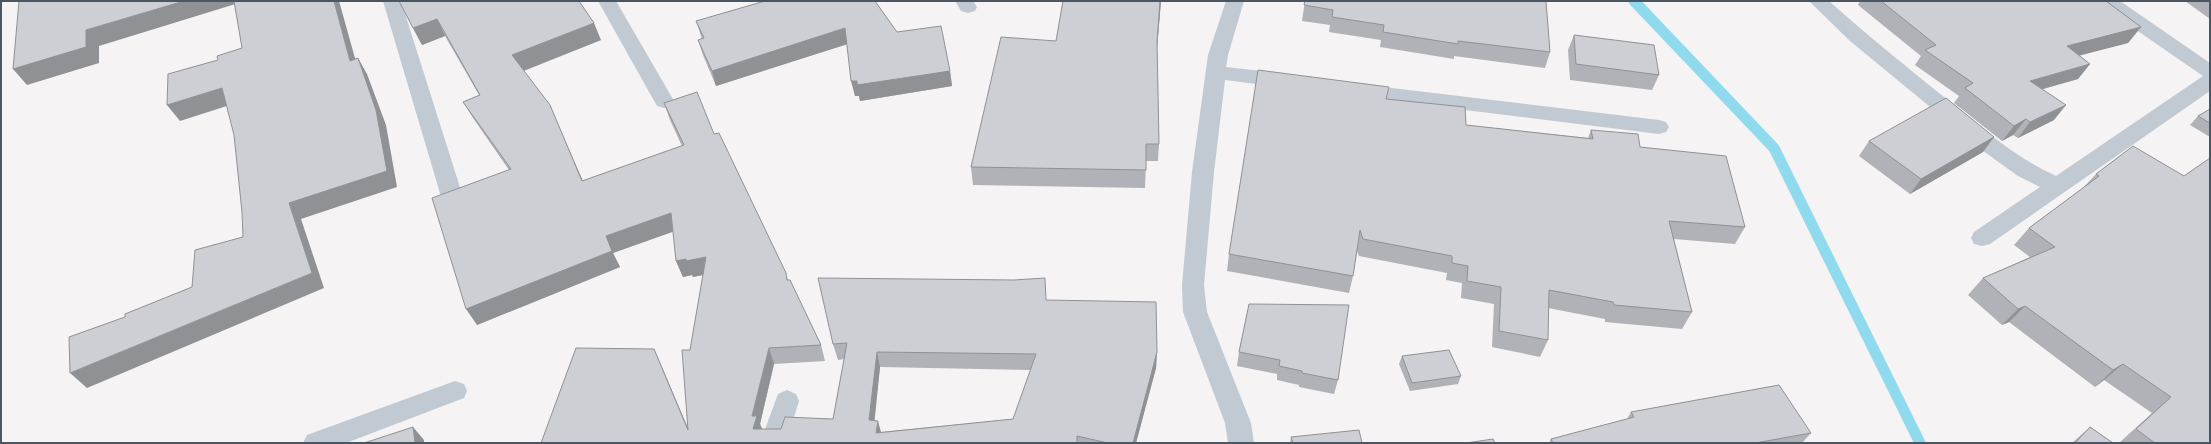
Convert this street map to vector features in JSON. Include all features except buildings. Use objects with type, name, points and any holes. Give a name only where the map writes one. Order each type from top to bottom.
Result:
[{"type":"street","points":[[392,1],[453,200]]},
{"type":"street","points":[[607,1],[664,101]]},
{"type":"street","points":[[1235,1],[1218,55],[1203,172],[1193,285],[1195,312],[1215,360],[1238,423],[1241,443]]},
{"type":"street","points":[[1818,1],[1857,37],[1993,148],[2024,171],[2056,185]]},
{"type":"street","points":[[2107,1],[2210,72]]},
{"type":"street","points":[[1216,72],[1309,84]]},
{"type":"street","points":[[1982,238],[2056,185],[2210,81]]},
{"type":"street","points":[[1340,88],[1659,126]]},
{"type":"street","points":[[316,443],[455,391]]},
{"type":"street","points":[[773,443],[787,401]]},
{"type":"waterway","points":[[1634,1],[1774,148],[1920,443]]}]
